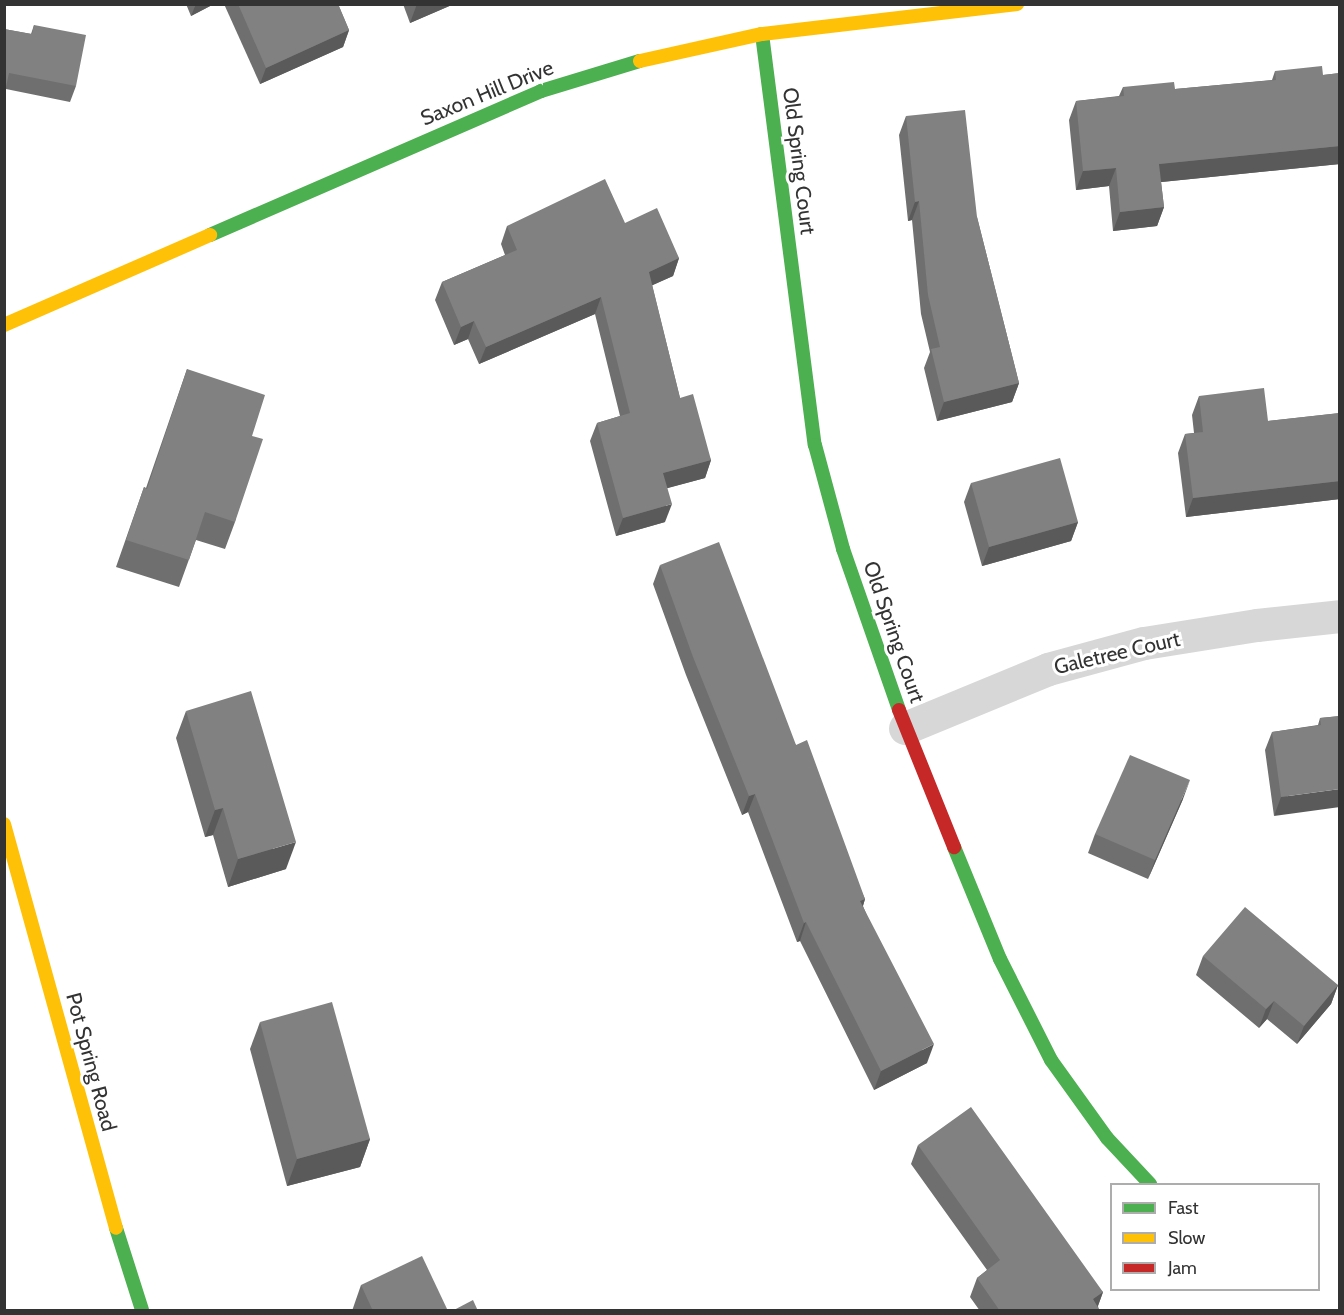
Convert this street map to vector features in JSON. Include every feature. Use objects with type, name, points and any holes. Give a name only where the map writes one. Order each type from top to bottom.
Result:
[{"type":"street","name":"Saxon Hill Drive","points":[[4,325],[541,91],[628,64],[762,34],[1017,4]]},
{"type":"street","name":"Old Spring Court","points":[[762,34],[815,446],[843,549],[905,728],[1000,959],[1051,1060],[1107,1138],[1148,1183]]},
{"type":"street","name":"Galetree Court","points":[[905,728],[1048,669],[1144,643],[1257,625],[1340,616]]},
{"type":"street","name":"Pot Spring Road","points":[[4,824],[81,1105],[142,1311]]},
{"type":"building","points":[[238,4],[338,4],[349,30],[266,68]]},
{"type":"building","points":[[34,25],[86,35],[76,86],[9,73],[4,92],[4,29],[32,34]]},
{"type":"building","points":[[1322,66],[1323,75],[1340,73],[1340,146],[1159,164],[1164,207],[1120,212],[1116,168],[1083,171],[1076,101],[1124,96],[1123,87],[1174,82],[1175,89],[1276,80],[1275,71]]},
{"type":"building","points":[[965,110],[977,217],[1019,383],[944,402],[931,349],[940,347],[928,295],[919,201],[915,202],[906,116]]},
{"type":"building","points":[[605,179],[625,223],[657,208],[679,258],[649,272],[680,398],[693,394],[711,460],[663,473],[672,504],[623,518],[597,423],[630,413],[601,297],[486,347],[474,321],[461,327],[442,282],[517,250],[507,226]]},
{"type":"building","points":[[187,369],[265,395],[252,436],[263,439],[235,522],[205,512],[189,560],[126,540],[144,487],[147,489]]},
{"type":"building","points":[[1264,388],[1268,421],[1340,413],[1340,481],[1193,498],[1185,434],[1203,432],[1199,396]]},
{"type":"building","points":[[1060,458],[1078,522],[989,547],[971,483]]},
{"type":"building","points":[[719,542],[796,745],[807,740],[865,899],[860,901],[934,1044],[881,1071],[806,922],[804,923],[755,794],[749,796],[693,657],[660,565]]},
{"type":"building","points":[[251,691],[296,842],[238,859],[223,808],[215,810],[186,711]]},
{"type":"building","points":[[1340,716],[1340,789],[1281,797],[1272,732],[1321,725],[1320,718]]},
{"type":"building","points":[[1130,755],[1190,780],[1155,860],[1095,834]]},
{"type":"building","points":[[1245,907],[1338,985],[1304,1026],[1274,1001],[1266,1009],[1203,956]]},
{"type":"building","points":[[332,1002],[370,1139],[297,1159],[260,1022]]},
{"type":"building","points":[[971,1107],[1103,1292],[1093,1299],[1099,1309],[1097,1311],[1000,1311],[977,1278],[1000,1260],[918,1145]]},
{"type":"building","points":[[422,1256],[448,1311],[373,1311],[361,1285]]},
{"type":"building","points":[[473,1300],[478,1311],[452,1311]]},
{"type":"traffic: fast","points":[[762,34],[815,445],[843,549],[899,710]]},
{"type":"traffic: fast","points":[[210,235],[541,91],[640,61]]},
{"type":"traffic: fast","points":[[954,847],[1000,959],[1051,1060],[1107,1138],[1149,1183]]},
{"type":"traffic: fast","points":[[116,1228],[142,1310]]},
{"type":"traffic: slow","points":[[640,61],[762,34],[1017,4]]},
{"type":"traffic: slow","points":[[4,325],[210,235]]},
{"type":"traffic: slow","points":[[4,824],[116,1228]]},
{"type":"traffic: jam","points":[[899,710],[954,847]]}]
